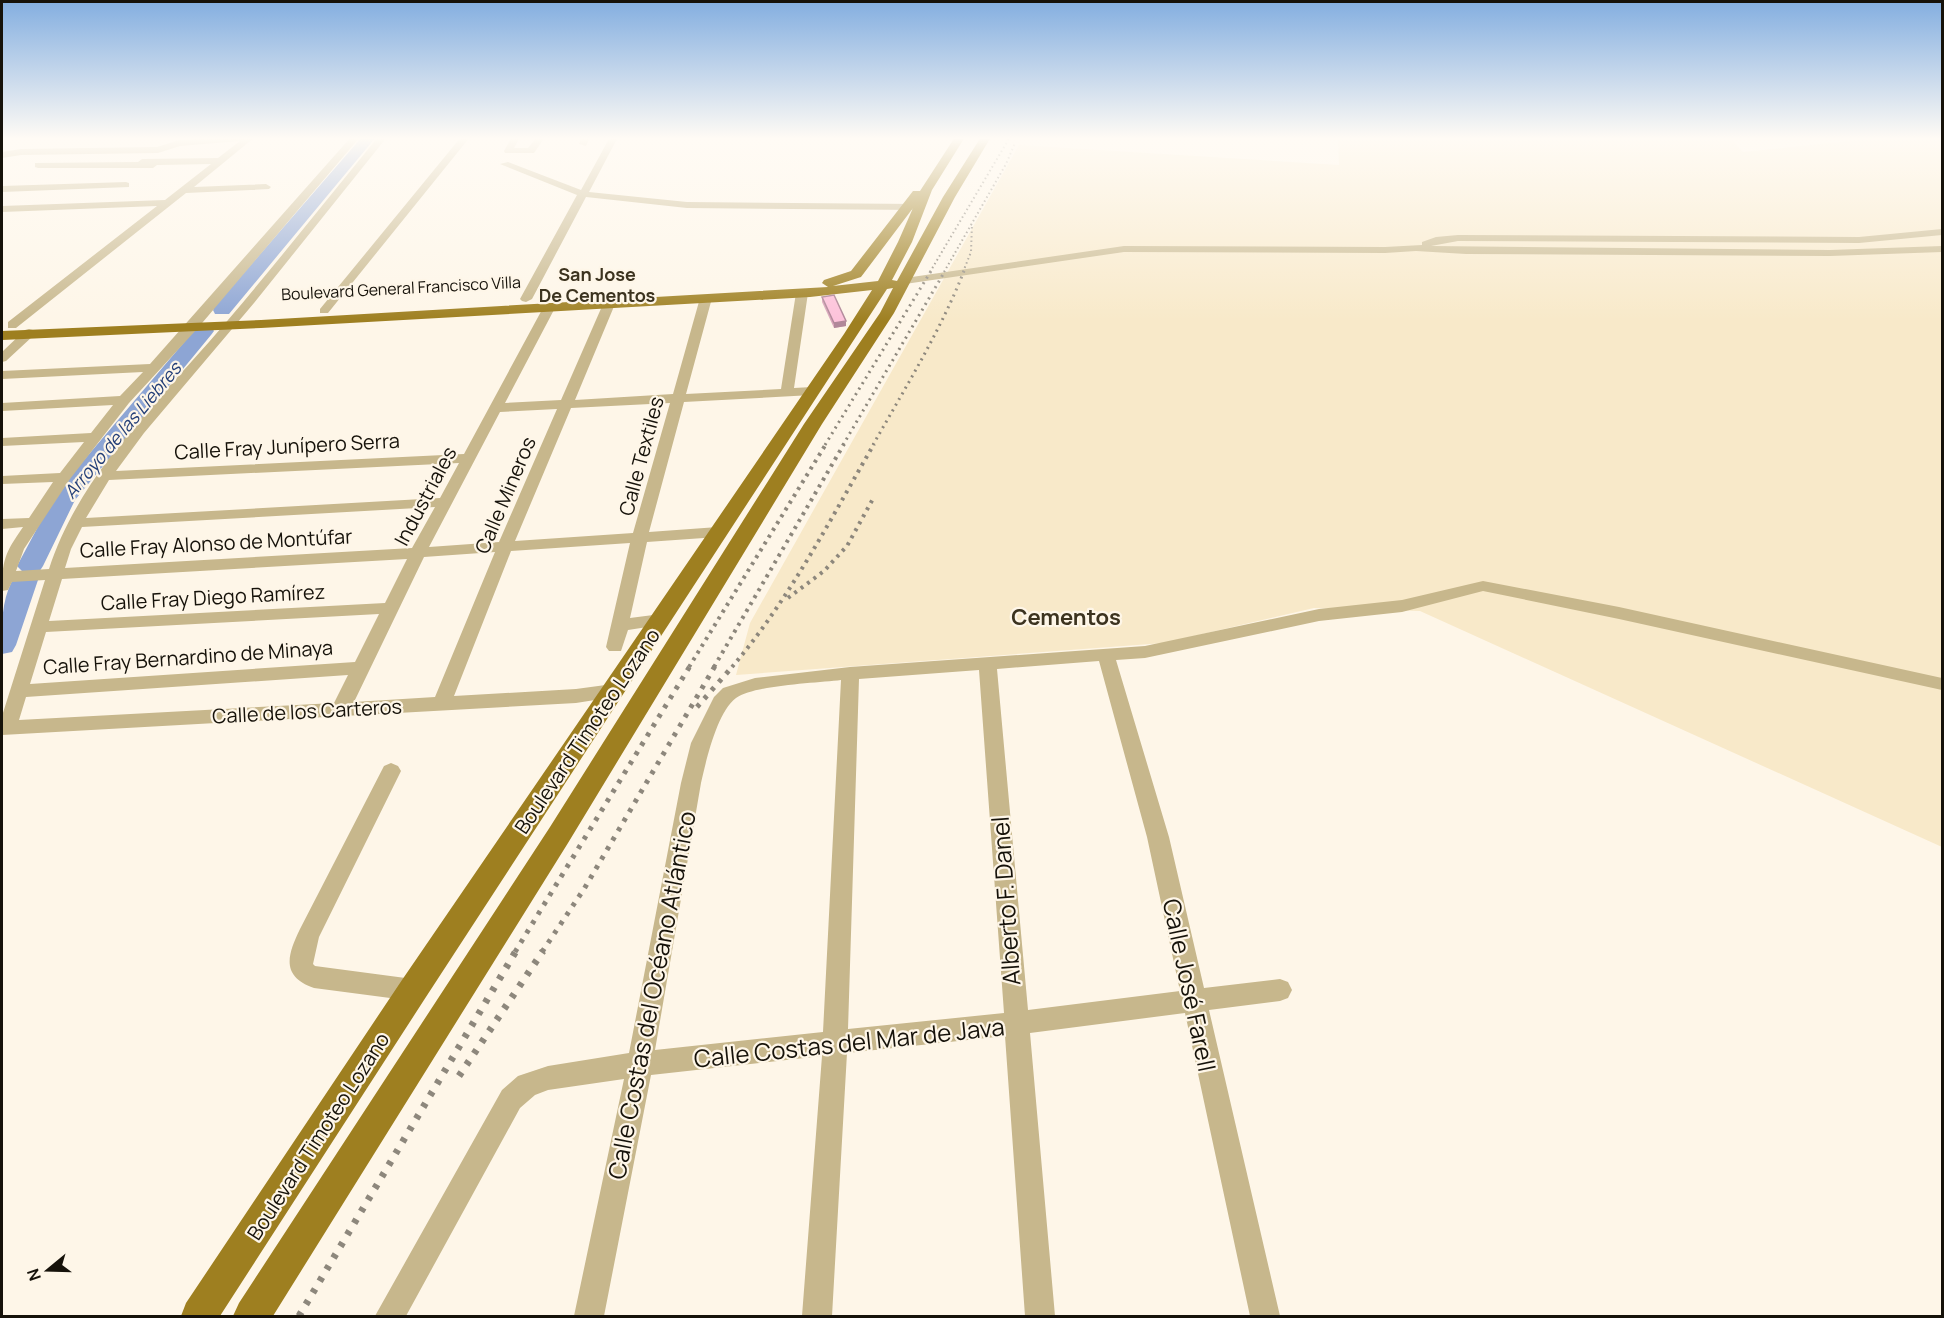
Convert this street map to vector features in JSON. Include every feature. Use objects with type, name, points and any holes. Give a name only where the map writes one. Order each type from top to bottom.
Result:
[{"type":"main road","points":[[831,287],[856,273],[912,207],[914,199]]},
{"type":"main road","name":"Boulevard Timoteo Lozano","points":[[199,1317],[413,990],[661,620],[718,532],[800,392],[891,282],[949,199]]},
{"type":"main road","name":"Boulevard Timoteo Lozano","points":[[252,1317],[559,835],[813,424],[887,313],[891,282],[912,207]]},
{"type":"main road","name":"Boulevard General Francisco Villa","points":[[5,328],[29,333],[215,321],[324,311],[526,299],[831,287],[891,282]]},
{"type":"main road","name":"Boulevard General Francisco Villa","points":[[5,328],[609,304],[802,293],[831,287]]},
{"type":"main road","points":[[831,287],[858,297],[867,309]]},
{"type":"street","points":[[5,328],[173,199]]},
{"type":"street","points":[[4,729],[20,691],[52,573],[75,523],[106,476],[170,391],[215,321],[309,199]]},
{"type":"street","points":[[6,580],[16,549],[32,522],[124,400],[154,368],[215,321],[327,199]]},
{"type":"street","points":[[324,311],[416,199]]},
{"type":"street","points":[[526,299],[580,199]]},
{"type":"street","points":[[625,199],[687,205],[912,207]]},
{"type":"street","points":[[2,209],[167,203]]},
{"type":"street","points":[[1416,248],[1436,240],[1458,237],[1841,240],[1942,232]]},
{"type":"street","points":[[891,282],[1124,249],[1385,250],[1416,248],[1466,251],[1798,253],[1885,253],[1942,249]]},
{"type":"street","points":[[495,408],[800,392],[802,293]]},
{"type":"street","name":"Calle Textiles","points":[[615,647],[640,536],[706,298]]},
{"type":"street","name":"Calle Mineros","points":[[442,703],[505,547],[609,304]]},
{"type":"street","name":"Industriales","points":[[341,708],[418,553],[550,306]]},
{"type":"street","points":[[2,358],[29,333]]},
{"type":"street","points":[[2,375],[154,368]]},
{"type":"street","points":[[2,407],[124,400]]},
{"type":"street","points":[[2,442],[96,437]]},
{"type":"street","name":"Calle Fray Junípero Serra","points":[[106,476],[469,458]]},
{"type":"street","points":[[2,480],[64,477]]},
{"type":"street","points":[[75,523],[446,502]]},
{"type":"street","points":[[2,524],[32,522]]},
{"type":"street","name":"Calle Fray Alonso de Montúfar","points":[[6,580],[52,573],[418,553],[718,532]]},
{"type":"street","points":[[817,1317],[835,1043],[850,673],[1106,655],[1175,647],[1319,615],[1422,602],[1483,586],[1942,684]]},
{"type":"street","name":"Calle Fray Diego Ramírez","points":[[38,627],[390,608]]},
{"type":"street","points":[[620,625],[661,620]]},
{"type":"street","name":"Calle José Farell","points":[[1106,655],[1158,837],[1265,1317]]},
{"type":"street","name":"Alberto F. Danel","points":[[988,664],[1040,1317]]},
{"type":"street","name":"Calle Fray Bernardino de Minaya","points":[[20,691],[360,668]]},
{"type":"street","name":"Calle Costas del Océano Atlántico","points":[[589,1317],[640,1064],[691,783],[701,743],[721,702],[741,687],[850,673]]},
{"type":"street","name":"Calle de los Carteros","points":[[4,729],[576,696],[613,691]]},
{"type":"street","points":[[391,771],[313,926],[299,962],[301,970],[306,975],[314,977],[413,990]]},
{"type":"street","name":"Calle Costas del Mar de Java","points":[[390,1317],[511,1099],[527,1085],[548,1078],[640,1064],[1015,1023],[1280,990]]},
{"type":"shaded area","points":[[989,199],[1942,199],[1942,847],[1420,611],[1314,608],[1164,643],[736,675],[750,623]]},
{"type":"building","points":[[834,295],[846,321],[834,323],[822,297]]},
{"type":"waterway","name":"Arroyo de las Liebres","points":[[222,310],[317,199]]},
{"type":"waterway","name":"Arroyo de las Liebres","points":[[30,566],[64,498],[204,331]]},
{"type":"waterway","name":"Arroyo de las Liebres","points":[[2,645],[25,580]]},
{"type":"railway","points":[[930,272],[974,199]]},
{"type":"railway","points":[[944,272],[986,199]]},
{"type":"railway","points":[[963,272],[971,252],[972,224]]},
{"type":"railway","points":[[825,445],[931,271]]},
{"type":"railway","points":[[843,445],[945,271]]},
{"type":"railway","points":[[873,445],[933,338],[964,271]]},
{"type":"railway","points":[[689,667],[826,444]]},
{"type":"railway","points":[[714,667],[844,444]]},
{"type":"railway","points":[[732,667],[772,615],[790,587],[874,444]]},
{"type":"railway","points":[[788,598],[824,571],[847,546],[874,497]]},
{"type":"railway","points":[[515,952],[690,666]]},
{"type":"railway","points":[[542,952],[584,889],[715,666]]},
{"type":"railway","points":[[697,707],[733,666]]},
{"type":"railway","points":[[299,1316],[516,951]]},
{"type":"railway","points":[[459,1076],[543,951]]},
{"type":"district","name":"San Jose De Cementos","points":[[597,284]]},
{"type":"district","name":"Cementos","points":[[1066,617]]}]
